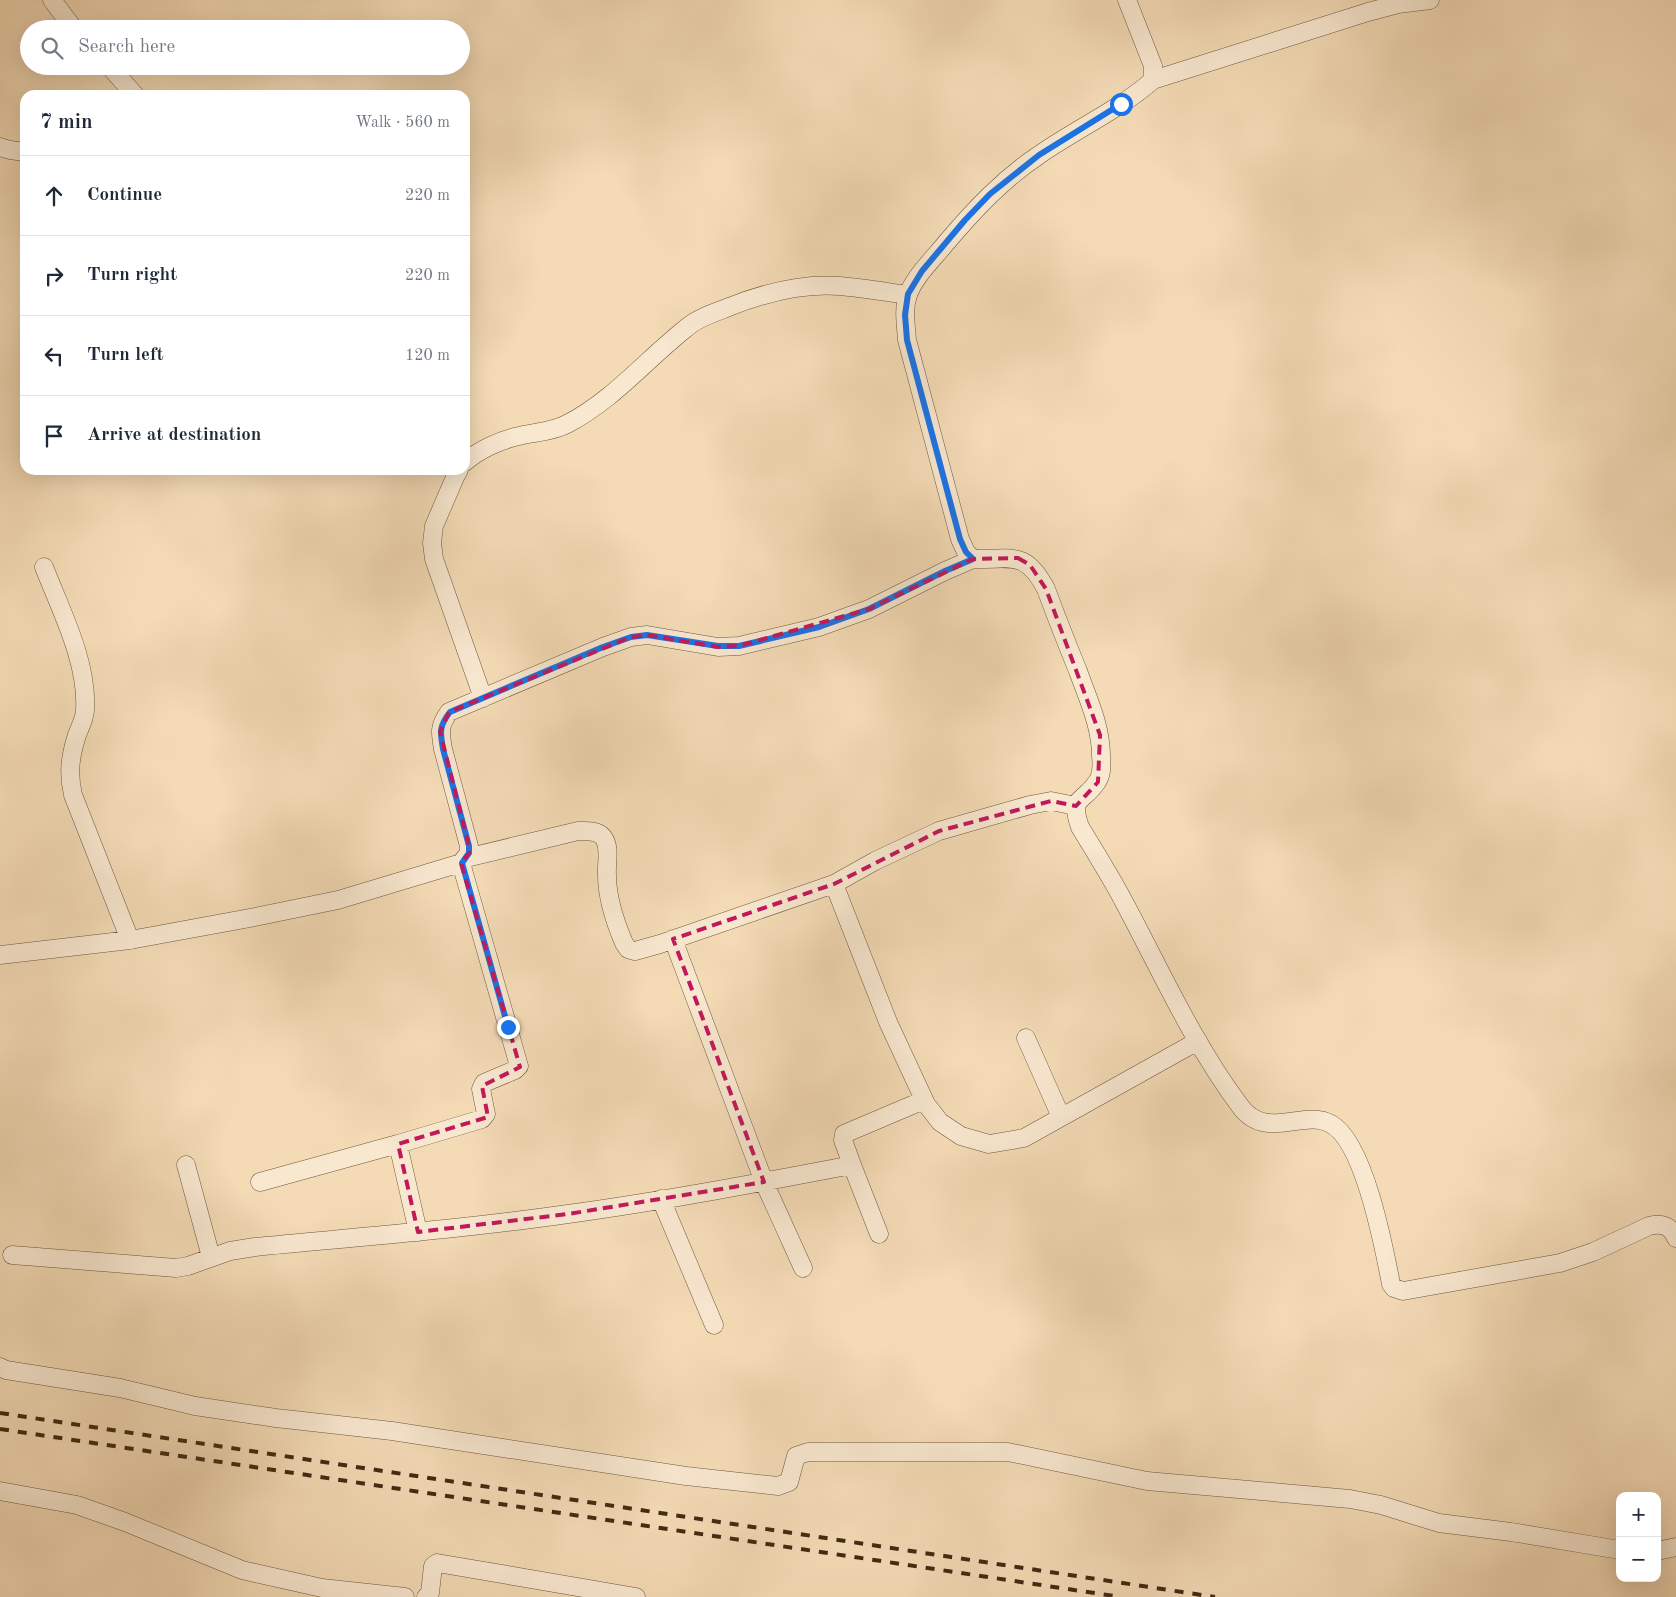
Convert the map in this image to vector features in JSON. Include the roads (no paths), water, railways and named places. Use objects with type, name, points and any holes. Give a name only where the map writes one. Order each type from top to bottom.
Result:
[{"type":"street","points":[[52,0],[67,20]]},
{"type":"street","points":[[1127,0],[1153,66],[1153,80]]},
{"type":"street","points":[[973,559],[966,552],[960,539],[907,340],[905,315],[908,294],[922,271],[965,220],[990,194],[1039,155],[1137,94],[1153,80],[1368,12],[1398,4],[1430,0]]},
{"type":"street","points":[[117,75],[131,90]]},
{"type":"street","points":[[0,147],[20,151]]},
{"type":"street","points":[[470,461],[490,446],[505,439],[545,432],[565,425],[609,395],[686,327],[708,315],[749,299],[780,291],[815,286],[839,286],[908,294]]},
{"type":"street","points":[[456,475],[434,526],[432,543],[434,559],[483,698]]},
{"type":"street","points":[[260,1182],[398,1144],[485,1117],[486,1111],[482,1086],[487,1081],[515,1070],[519,1066],[464,861],[469,853],[469,846],[440,732],[442,722],[450,712],[631,637],[647,635],[718,646],[739,646],[819,627],[869,609],[973,559],[1018,558],[1030,565],[1038,574],[1046,589],[1100,735],[1101,771],[1098,782],[1081,798],[1076,806],[1076,815],[1080,827],[1124,901],[1198,1041],[1248,1117],[1268,1123],[1320,1120],[1331,1124],[1341,1133],[1351,1147],[1380,1227],[1391,1284],[1397,1290],[1403,1291],[1560,1263],[1593,1252],[1650,1226],[1659,1224],[1668,1227],[1676,1238]]},
{"type":"street","points":[[44,567],[81,664],[84,682],[85,713],[70,766],[73,795],[130,940]]},
{"type":"street","points":[[0,955],[130,940],[338,900],[464,861],[578,831],[599,833],[605,839],[607,846],[606,875],[610,899],[621,935],[628,949],[635,951],[834,884],[874,861],[939,831],[1044,802],[1051,801],[1076,806]]},
{"type":"street","points":[[834,884],[888,1022],[924,1100],[940,1122],[961,1136],[989,1144],[1024,1138],[1198,1041]]},
{"type":"street","points":[[673,939],[764,1182],[803,1268]]},
{"type":"street","points":[[1026,1038],[1061,1117]]},
{"type":"street","points":[[879,1234],[843,1140],[844,1134],[924,1100]]},
{"type":"street","points":[[398,1144],[418,1232]]},
{"type":"street","points":[[186,1165],[210,1257]]},
{"type":"street","points":[[12,1254],[176,1268],[188,1266],[210,1257],[255,1247],[418,1232],[568,1214],[764,1182],[852,1165]]},
{"type":"street","points":[[662,1199],[714,1325]]},
{"type":"street","points":[[0,1367],[6,1370],[120,1388],[195,1406],[276,1418],[392,1431],[686,1476],[778,1486],[789,1482],[796,1456],[808,1452],[1008,1452],[1147,1481],[1350,1499],[1380,1505],[1439,1523],[1511,1532],[1616,1549]]},
{"type":"street","points":[[0,1491],[77,1505],[125,1522],[242,1570],[322,1593],[405,1597]]},
{"type":"street","points":[[1661,1550],[1676,1547]]},
{"type":"street","points":[[428,1597],[433,1566],[438,1563],[636,1597]]},
{"type":"railway","points":[[0,1413],[1215,1597]]},
{"type":"railway","points":[[0,1429],[1121,1597]]}]
